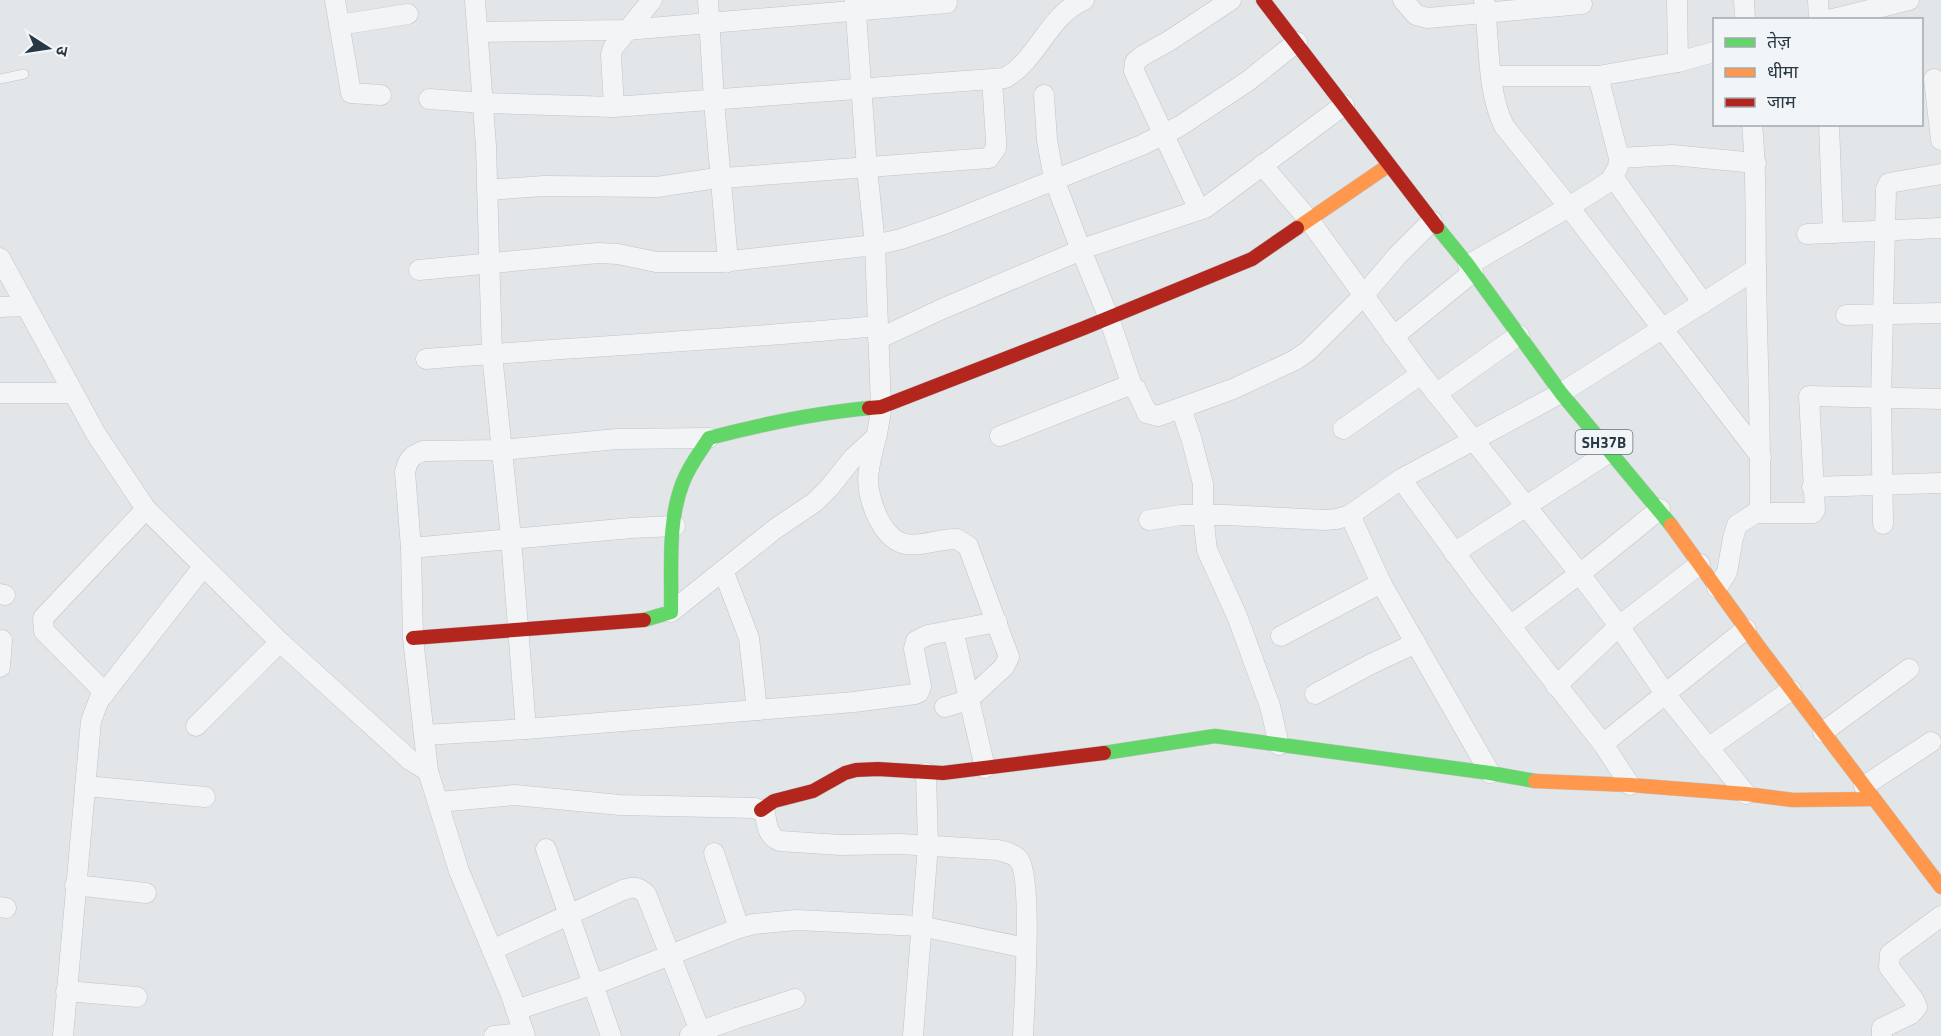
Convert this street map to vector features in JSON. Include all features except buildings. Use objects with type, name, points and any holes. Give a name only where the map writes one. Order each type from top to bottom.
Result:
[{"type":"street","points":[[335,0],[351,93],[381,95]]},
{"type":"street","points":[[475,0],[483,104],[492,354],[511,538],[526,729]]},
{"type":"street","points":[[614,107],[613,48],[652,0]]},
{"type":"street","points":[[708,0],[728,261]]},
{"type":"street","points":[[429,99],[483,104],[614,107],[993,80],[1005,78],[1019,70],[1056,21],[1076,3],[1084,0]]},
{"type":"street","points":[[1199,210],[1134,71],[1135,62],[1231,0]]},
{"type":"street","name":"SH37B","points":[[1263,0],[1470,269],[1561,393],[1660,508],[1791,690],[1941,886]]},
{"type":"street","points":[[1403,0],[1416,15],[1424,18],[1485,6],[1582,4]]},
{"type":"street","points":[[1677,0],[1678,62]]},
{"type":"street","points":[[1744,0],[1745,18]]},
{"type":"street","points":[[1818,0],[1819,18]]},
{"type":"street","points":[[1837,18],[1909,0]]},
{"type":"street","points":[[478,32],[626,30],[856,5],[947,3]]},
{"type":"street","points":[[856,5],[867,168],[875,245],[881,407],[867,484],[872,505],[884,529],[895,540],[907,544],[952,539],[962,541],[968,546],[1008,651],[1008,663],[968,700],[945,707]]},
{"type":"street","points":[[1485,6],[1498,114],[1504,126],[1761,457]]},
{"type":"street","points":[[339,25],[408,14]]},
{"type":"street","points":[[419,270],[598,253],[618,254],[656,262],[728,261],[875,245],[901,239],[1143,145],[1180,126],[1248,81],[1297,42]]},
{"type":"street","points":[[1492,76],[1598,76],[1678,62],[1713,52]]},
{"type":"street","points":[[1393,337],[1470,269],[1613,177],[1619,158],[1598,76]]},
{"type":"street","points":[[1934,79],[1941,140]]},
{"type":"street","points":[[487,190],[544,186],[657,187],[722,178],[989,158],[996,148],[993,80]]},
{"type":"street","points":[[1044,95],[1047,140],[1054,179],[1109,318],[1132,386],[1152,416],[1158,416],[1233,389],[1295,360],[1308,351],[1363,296],[1396,256],[1432,221]]},
{"type":"street","points":[[426,359],[740,338],[878,333],[942,309],[1081,250],[1199,210],[1344,105]]},
{"type":"street","points":[[1752,126],[1756,163],[1760,510]]},
{"type":"street","points":[[1829,126],[1833,233]]},
{"type":"street","points":[[1619,158],[1672,154],[1756,163]]},
{"type":"street","points":[[1262,165],[1309,220],[1436,394],[1580,574],[1666,695],[1746,794]]},
{"type":"street","points":[[494,1036],[524,1034],[459,871],[428,771],[413,638],[411,548],[405,472],[407,461],[413,455],[423,452],[501,450],[617,439],[709,438],[823,412],[881,407],[960,378],[1252,258],[1389,165]]},
{"type":"street","points":[[1883,524],[1881,398],[1887,185],[1941,174]]},
{"type":"street","points":[[1613,177],[1702,303]]},
{"type":"street","points":[[1807,234],[1941,228]]},
{"type":"street","points":[[0,258],[96,434],[146,509],[280,642],[410,760],[428,771]]},
{"type":"street","points":[[1149,520],[1181,515],[1203,515],[1325,520],[1350,515],[1401,479],[1561,393],[1756,269]]},
{"type":"street","points":[[0,307],[26,306]]},
{"type":"street","points":[[1846,315],[1941,313]]},
{"type":"street","points":[[1436,394],[1519,335]]},
{"type":"street","points":[[1343,429],[1421,374]]},
{"type":"street","points":[[1000,436],[1132,386]]},
{"type":"street","points":[[0,393],[73,393]]},
{"type":"street","points":[[1760,510],[1761,513],[1813,513],[1815,510],[1809,396],[1941,399]]},
{"type":"street","points":[[1181,408],[1203,484],[1203,515],[1207,550],[1237,616],[1270,706],[1279,745]]},
{"type":"street","points":[[413,638],[642,621],[671,612],[775,529],[815,502],[853,458],[877,436]]},
{"type":"street","points":[[671,612],[675,526],[680,490],[709,438]]},
{"type":"street","points":[[1454,553],[1611,452]]},
{"type":"street","points":[[1401,479],[1454,553],[1603,744],[1630,785]]},
{"type":"street","points":[[1812,487],[1881,483],[1941,483]]},
{"type":"street","points":[[1510,626],[1580,574],[1660,508]]},
{"type":"street","points":[[105,693],[44,631],[43,618],[146,509]]},
{"type":"street","points":[[1717,588],[1727,572],[1737,525],[1760,510]]},
{"type":"street","points":[[1350,515],[1381,584],[1491,773]]},
{"type":"street","points":[[411,548],[675,526]]},
{"type":"street","points":[[1556,686],[1619,626],[1700,564]]},
{"type":"street","points":[[63,1036],[91,720],[99,700],[203,567]]},
{"type":"street","points":[[723,570],[749,638],[757,710]]},
{"type":"street","points":[[1281,636],[1381,584]]},
{"type":"street","points":[[424,735],[526,729],[854,702],[915,694],[920,692],[921,686],[914,649],[916,641],[928,635],[997,622]]},
{"type":"street","points":[[1603,744],[1746,629]]},
{"type":"street","points":[[953,630],[986,768]]},
{"type":"street","points":[[0,667],[3,640]]},
{"type":"street","points":[[196,726],[280,642]]},
{"type":"street","points":[[1315,694],[1416,643]]},
{"type":"street","points":[[1823,732],[1909,669]]},
{"type":"street","points":[[1708,748],[1791,690]]},
{"type":"street","points":[[761,810],[774,801],[822,788],[837,775],[853,770],[900,770],[926,773],[986,768],[1175,744],[1215,736],[1491,773],[1525,781],[1630,785],[1793,800],[1869,792],[1931,742]]},
{"type":"street","points":[[913,1036],[928,845],[926,773]]},
{"type":"street","points":[[85,786],[205,797]]},
{"type":"street","points":[[439,802],[515,795],[620,805],[755,808],[765,813],[771,837],[780,841],[840,845],[928,845],[998,850],[1018,858],[1023,867],[1026,884],[1023,1036]]},
{"type":"street","points":[[546,849],[611,1036]]},
{"type":"street","points":[[714,853],[739,928]]},
{"type":"street","points":[[75,885],[146,893]]},
{"type":"street","points":[[492,950],[632,887],[640,888],[646,894],[670,955],[697,1035],[795,999]]},
{"type":"street","points":[[1882,1036],[1882,1028],[1911,1014],[1917,1007],[1889,967],[1890,954],[1941,916]]},
{"type":"street","points":[[516,1010],[754,924],[797,920],[920,926],[1026,948]]},
{"type":"street","points":[[66,991],[137,997]]},
{"type":"lane","points":[[0,79],[24,74]]},
{"type":"traffic: fast","points":[[1437,227],[1468,265],[1561,393],[1671,525]]},
{"type":"traffic: fast","points":[[644,620],[671,612],[671,546],[678,497],[688,470],[709,438],[788,420],[869,408]]},
{"type":"traffic: fast","points":[[1104,753],[1215,736],[1535,781]]},
{"type":"traffic: slow","points":[[1297,228],[1389,165]]},
{"type":"traffic: slow","points":[[1671,525],[1759,647],[1941,887]]},
{"type":"traffic: slow","points":[[1535,781],[1630,785],[1793,800],[1874,799]]},
{"type":"traffic: jam","points":[[1263,0],[1437,227]]},
{"type":"traffic: jam","points":[[869,408],[881,407],[1084,328],[1252,259],[1297,228]]},
{"type":"traffic: jam","points":[[413,638],[644,620]]},
{"type":"traffic: jam","points":[[761,810],[774,801],[813,791],[845,773],[856,770],[943,773],[1104,753]]}]
